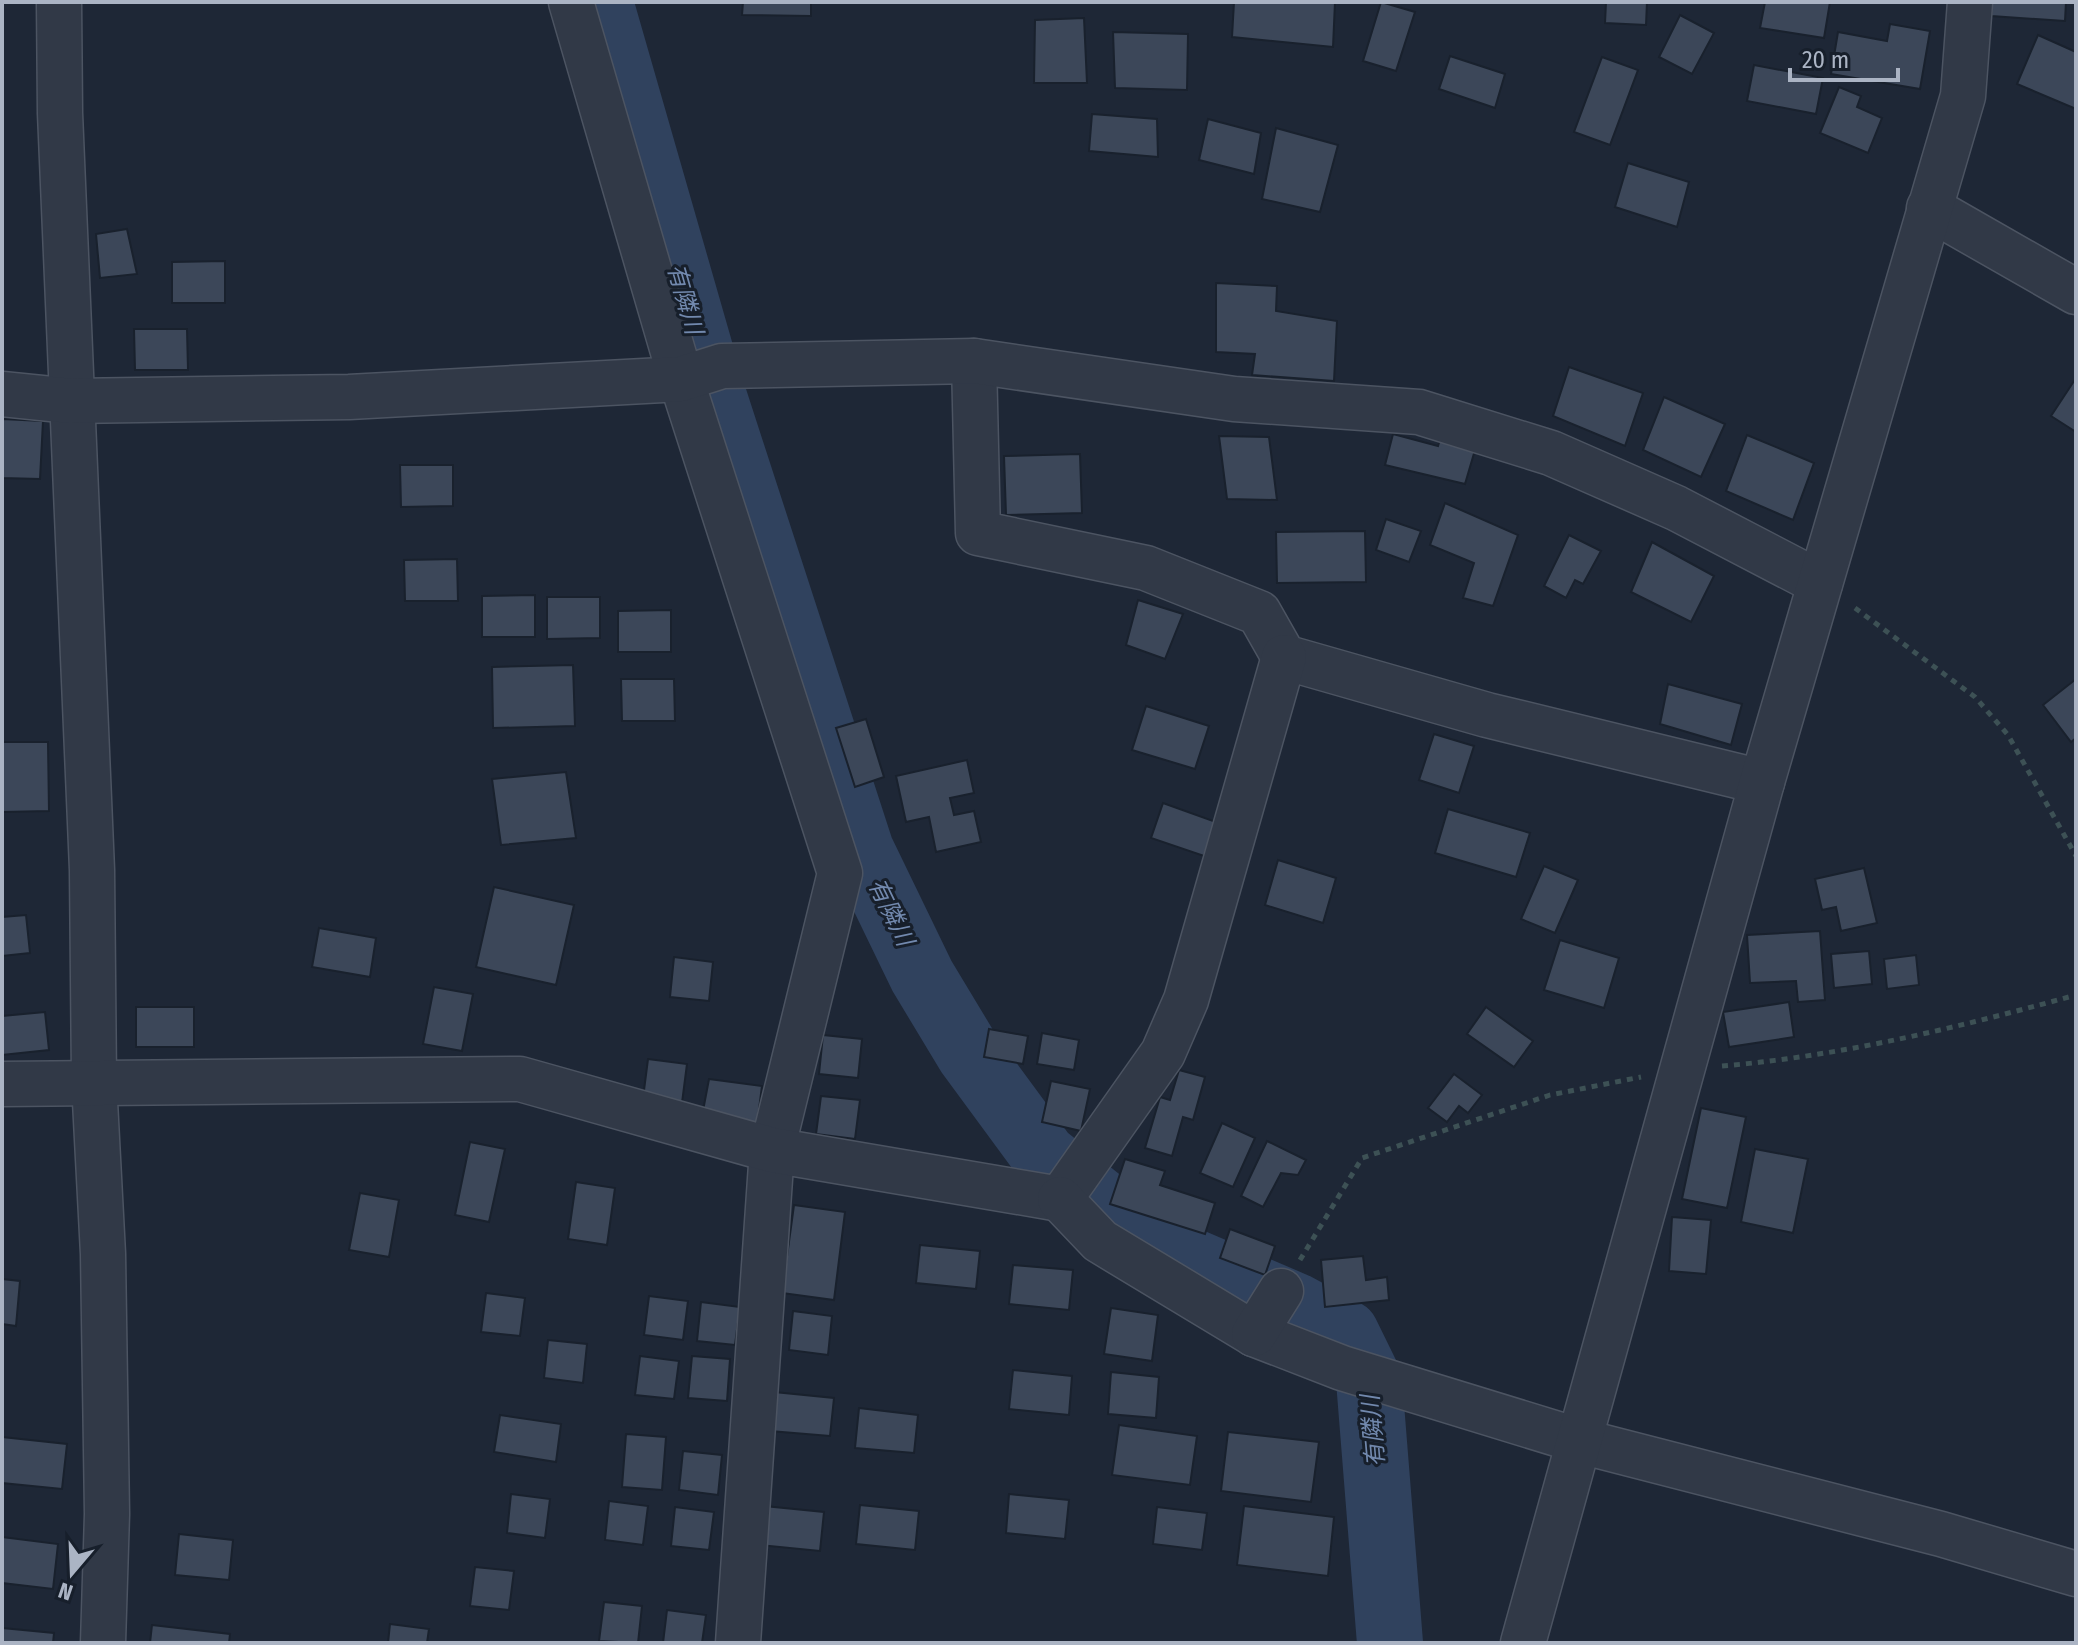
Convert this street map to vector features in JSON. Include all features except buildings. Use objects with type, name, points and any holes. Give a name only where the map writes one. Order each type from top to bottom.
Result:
[{"type":"street","points":[[59,2],[71,401],[92,870],[94,1082],[107,1408],[103,1643]]},
{"type":"street","points":[[571,2],[698,374],[840,873],[772,1150],[738,1643]]},
{"type":"street","points":[[1523,1643],[1762,782],[1963,96],[1970,2]]},
{"type":"street","points":[[1929,208],[2076,292]]},
{"type":"street","points":[[2,394],[71,401],[390,396],[698,374],[974,361],[1234,399],[1419,412],[1551,453],[1676,508],[1820,583]]},
{"type":"street","points":[[974,361],[978,533],[1146,568],[1259,613],[1284,657],[1487,715],[1762,782]]},
{"type":"street","points":[[1061,1198],[1163,1053],[1186,1000],[1284,657]]},
{"type":"street","points":[[2,1084],[520,1079],[772,1150],[1061,1198],[1100,1241],[1266,1316],[1358,1373],[1580,1441],[1941,1534],[2076,1574]]},
{"type":"path","points":[[1820,583],[1975,697],[2008,735],[2076,856]]},
{"type":"waterway","name":"有隣川","points":[[600,2],[711,388],[861,850],[922,976],[969,1054],[1044,1156],[1156,1246],[1296,1306],[1346,1333],[1369,1380],[1390,1643]]}]
